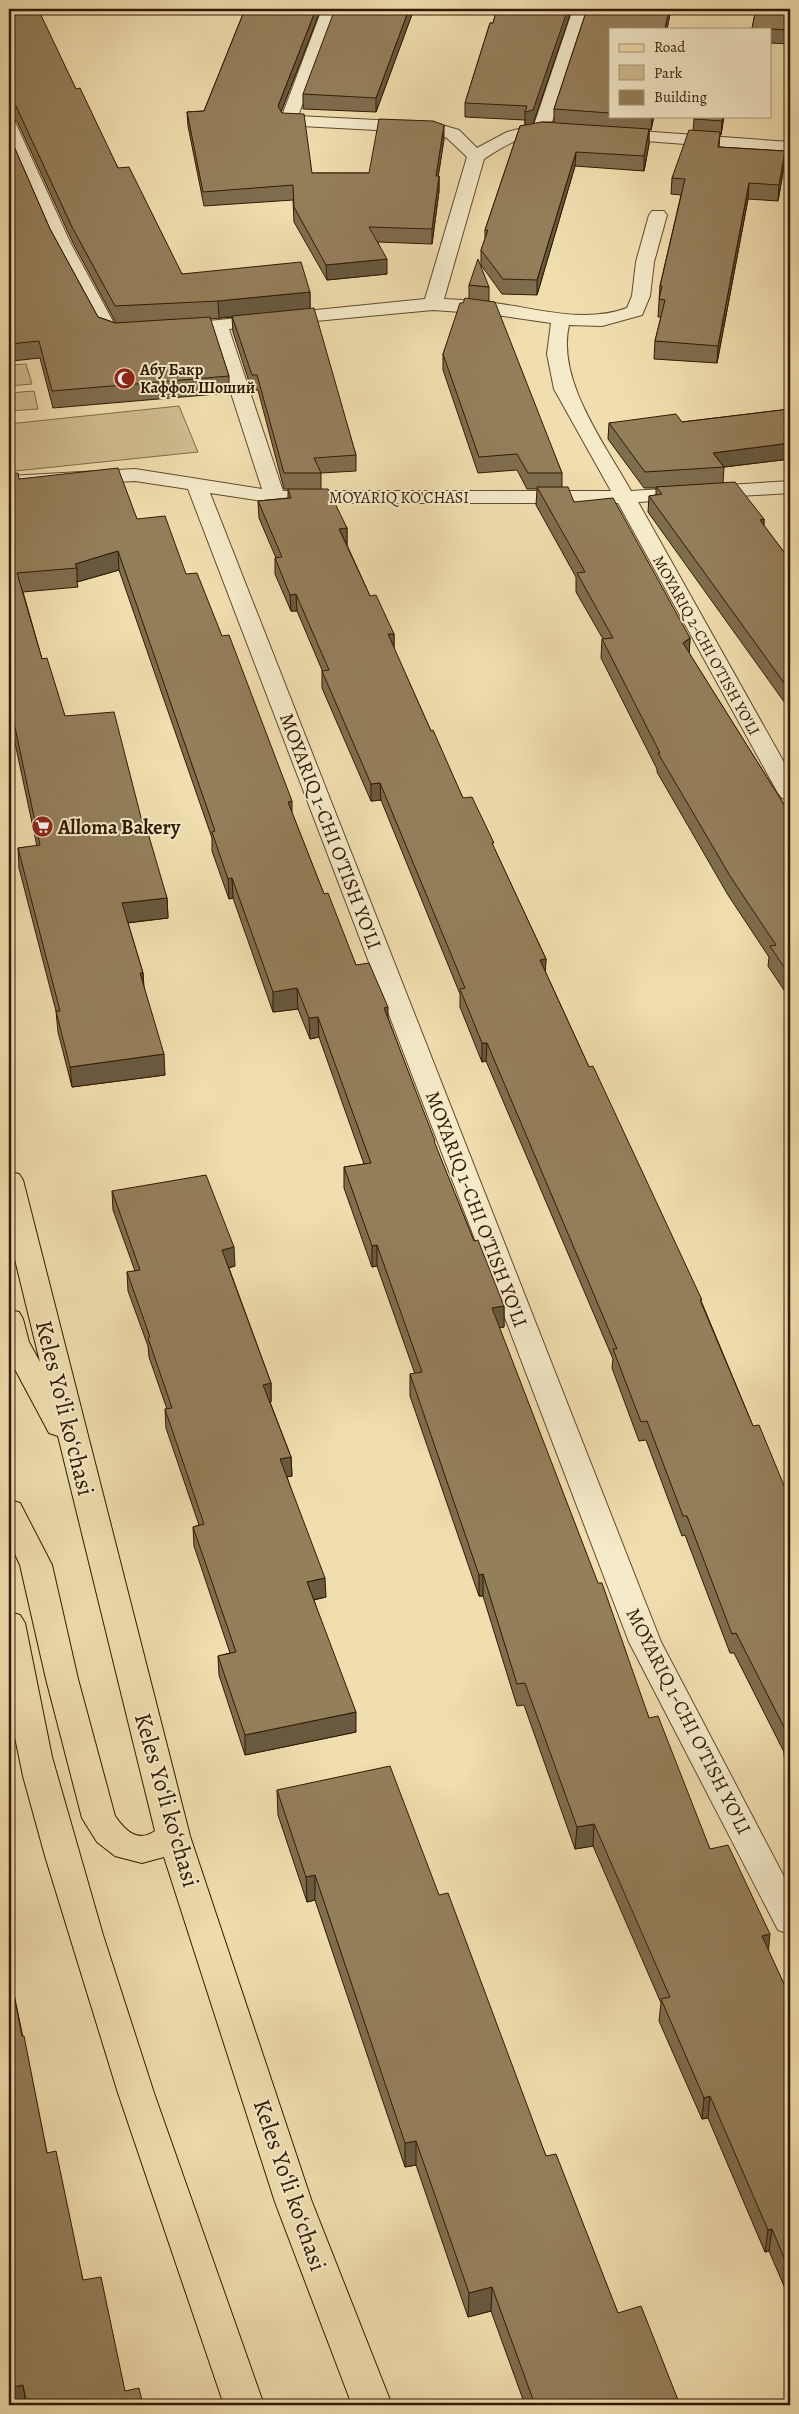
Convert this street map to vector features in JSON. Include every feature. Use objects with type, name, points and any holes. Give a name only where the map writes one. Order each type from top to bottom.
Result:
[{"type":"main road","name":"Keles Yoʻli koʻchasi","points":[[9,1180],[78,1463],[173,1836],[208,1932],[243,2047],[312,2253],[372,2405]]},
{"type":"main road","points":[[9,1319],[15,1342],[78,1463]]},
{"type":"main road","points":[[9,1511],[36,1565],[62,1679],[99,1818],[109,1836],[128,1849],[152,1848],[173,1836]]},
{"type":"main road","points":[[9,1623],[40,1775],[94,1963],[146,2124],[244,2405]]},
{"type":"street","points":[[330,9],[288,121],[435,128],[453,134],[476,156]]},
{"type":"street","points":[[541,129],[581,9]]},
{"type":"street","points":[[9,126],[62,244],[108,329],[124,332],[219,326],[433,304],[470,306],[561,319],[601,320],[622,317],[635,311],[641,296],[645,262],[658,215]]},
{"type":"street","points":[[433,304],[476,156],[509,136],[541,129],[570,131]]},
{"type":"street","points":[[598,133],[790,147]]},
{"type":"street","name":"MOYARIQ 2-CHI O'TISH YO'LI","points":[[561,319],[556,332],[555,356],[564,389],[790,793]]},
{"type":"street","points":[[219,326],[275,497]]},
{"type":"street","name":"MOYARIQ KO'CHASI","points":[[9,482],[135,475],[275,497],[625,497],[790,487]]},
{"type":"street","name":"MOYARIQ 1-CHI O'TISH YO'LI","points":[[196,484],[645,1642],[790,1920]]},
{"type":"green space","points":[[26,364],[32,384],[9,386],[9,365]]},
{"type":"green space","points":[[34,391],[38,409],[9,411],[9,393]]},
{"type":"green space","points":[[179,406],[198,452],[15,471],[9,453],[9,424]]},
{"type":"building","points":[[9,9],[38,9],[76,89],[80,88],[118,168],[129,167],[182,274],[301,262],[310,292],[218,301],[115,306],[72,227],[16,106],[9,105]]},
{"type":"building","points":[[245,9],[316,9],[278,106],[282,113],[304,114],[312,173],[369,173],[379,119],[433,121],[444,125],[436,176],[439,176],[432,229],[369,227],[387,259],[326,265],[294,207],[293,185],[203,192],[187,112],[204,111]]},
{"type":"building","points":[[335,9],[409,9],[376,98],[303,94]]},
{"type":"building","points":[[497,9],[568,9],[533,110],[525,112],[527,106],[465,103],[490,23],[493,23]]},
{"type":"building","points":[[587,9],[669,9],[665,28],[609,28],[609,113],[554,109]]},
{"type":"building","points":[[756,9],[790,9],[790,30],[752,28]]},
{"type":"building","points":[[694,118],[723,118],[722,121]]},
{"type":"building","points":[[542,122],[649,129],[644,156],[576,152],[537,280],[503,279],[481,250],[488,230],[485,230],[520,126]]},
{"type":"building","points":[[689,130],[720,132],[718,147],[785,151],[779,185],[749,183],[718,346],[655,341],[665,300],[659,299],[662,286],[660,286],[685,179],[672,178]]},
{"type":"building","points":[[9,135],[50,229],[98,317],[115,323],[210,317],[229,376],[52,391],[39,341],[10,344],[9,339]]},
{"type":"building","points":[[478,259],[489,287],[469,285]]},
{"type":"building","points":[[465,298],[495,302],[562,473],[528,473],[517,454],[479,457],[443,354],[460,303],[463,303]]},
{"type":"building","points":[[314,308],[356,455],[314,458],[321,473],[284,473],[257,375],[252,375],[232,316]]},
{"type":"building","points":[[790,409],[790,443],[713,453],[724,467],[645,472],[609,423],[676,414],[682,422]]},
{"type":"building","points":[[118,468],[137,519],[165,516],[186,574],[197,573],[222,636],[229,635],[292,801],[288,802],[324,894],[328,893],[356,965],[369,963],[388,1007],[384,1008],[434,1141],[474,1241],[478,1240],[504,1306],[492,1308],[598,1583],[602,1583],[649,1718],[658,1716],[710,1849],[728,1845],[770,1934],[762,1936],[790,1997],[790,2272],[772,2229],[768,2230],[710,2096],[704,2098],[661,1999],[670,1997],[594,1824],[577,1827],[525,1683],[517,1684],[483,1574],[479,1575],[410,1374],[422,1372],[377,1245],[372,1246],[344,1167],[371,1163],[318,1017],[309,1018],[297,988],[273,992],[232,878],[228,879],[212,832],[215,831],[118,551],[75,564],[77,568],[17,573],[42,659],[47,658],[65,716],[114,712],[145,833],[148,833],[167,898],[122,903],[164,1054],[70,1067],[56,1011],[60,1011],[18,848],[40,845],[9,705],[9,474],[18,473],[19,479]]},
{"type":"building","points":[[735,482],[764,519],[760,520],[790,560],[790,691],[649,496],[662,494],[656,487]]},
{"type":"building","points":[[537,487],[568,487],[574,502],[613,498],[690,638],[683,643],[790,814],[790,976],[770,946],[776,945],[730,876],[658,753],[660,753],[602,639],[613,638],[577,573],[585,572]]},
{"type":"building","points":[[288,489],[328,489],[347,528],[339,529],[370,596],[376,595],[394,634],[388,634],[431,731],[433,730],[463,798],[472,797],[494,843],[492,843],[546,959],[540,960],[589,1067],[593,1066],[702,1300],[700,1300],[753,1426],[759,1425],[790,1500],[790,1745],[786,1736],[788,1735],[736,1633],[732,1634],[687,1516],[683,1516],[647,1421],[641,1422],[613,1349],[617,1349],[487,1043],[482,1043],[460,989],[465,988],[380,783],[371,784],[322,671],[329,670],[296,594],[290,595],[275,558],[282,557],[258,501],[291,498]]},
{"type":"building","points":[[206,1175],[234,1247],[222,1250],[271,1383],[263,1385],[291,1457],[280,1459],[325,1578],[307,1582],[356,1712],[245,1735],[218,1656],[236,1652],[193,1527],[204,1524],[165,1409],[172,1408],[127,1272],[140,1270],[112,1191]]},
{"type":"building","points":[[390,1766],[439,1895],[448,1893],[546,2156],[556,2154],[618,2313],[641,2306],[680,2405],[535,2405],[492,2287],[469,2293],[416,2141],[405,2143],[315,1875],[306,1877],[277,1790]]},
{"type":"building","points":[[9,1970],[47,2153],[56,2151],[83,2280],[101,2277],[125,2391],[139,2388],[143,2405],[27,2405],[23,2385],[9,2388]]},
{"type":"place","name":"Абу Бакр Каффол Шоший","points":[[124,378]]},
{"type":"place","name":"Alloma Bakery","points":[[42,827]]}]
